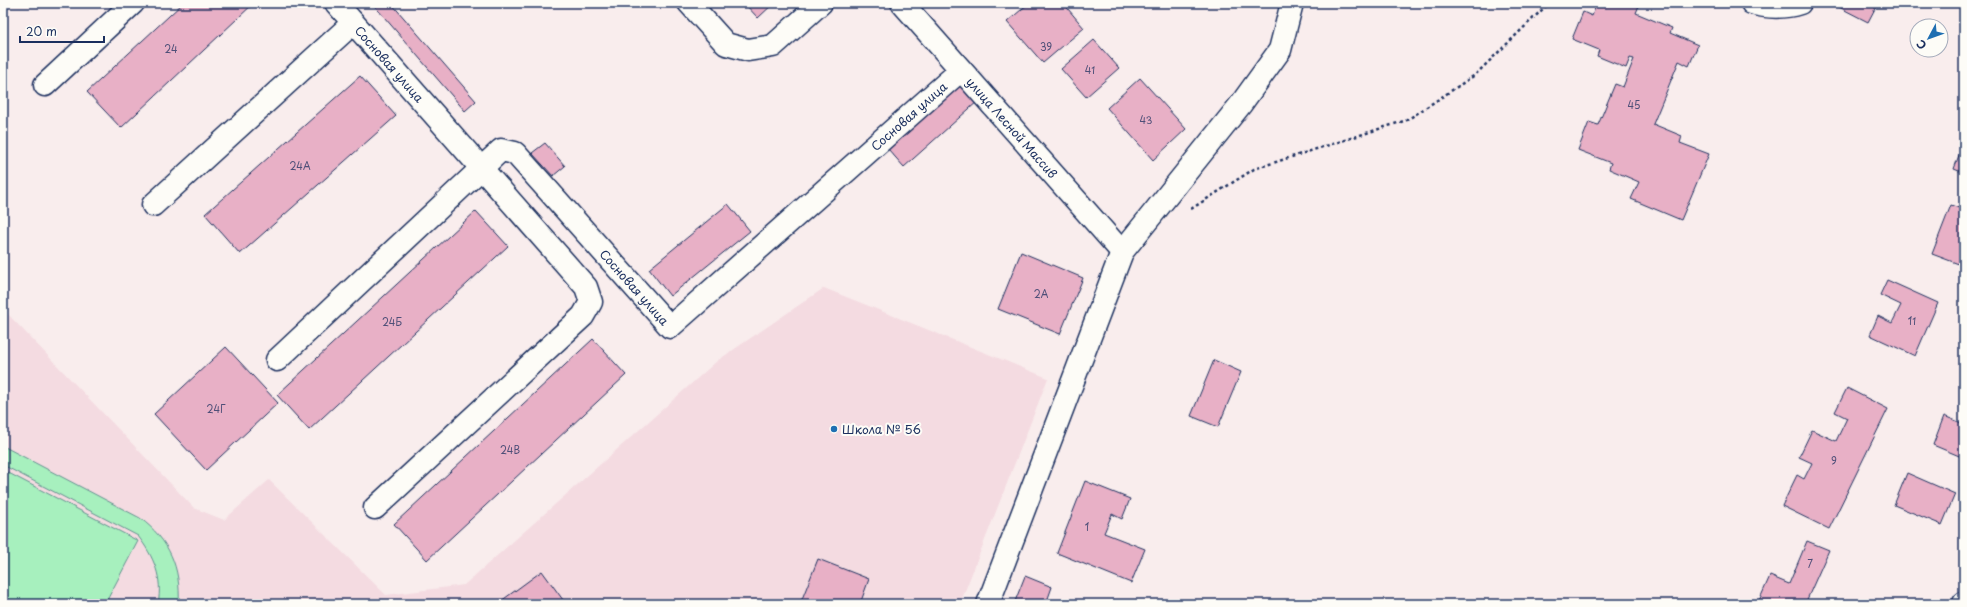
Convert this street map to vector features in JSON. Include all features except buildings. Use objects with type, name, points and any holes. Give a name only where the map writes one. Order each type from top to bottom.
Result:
[{"type":"street","points":[[45,85],[133,3]]},
{"type":"street","name":"Сосновая улица","points":[[336,3],[482,169],[501,150],[515,153],[670,327],[961,70]]},
{"type":"street","points":[[689,3],[726,44],[748,50],[773,46],[821,3]]},
{"type":"street","name":"улица Лесной Массив","points":[[902,3],[1122,252]]},
{"type":"street","points":[[988,604],[1122,252],[1241,104],[1280,50],[1292,3]]},
{"type":"street","points":[[1752,3],[1764,7],[1791,6],[1800,3]]},
{"type":"street","points":[[153,205],[353,23]]},
{"type":"street","points":[[277,360],[482,169],[586,287],[591,302],[583,316],[375,508]]},
{"type":"path","points":[[1188,211],[1254,169],[1407,120],[1475,75],[1549,3]]},
{"type":"shaded area","name":"Школа № 56","points":[[824,288],[1048,378],[960,604],[3,604],[3,309],[194,508],[224,520],[269,480],[386,595],[464,585],[717,361]]},
{"type":"green space","points":[[3,446],[140,518],[150,526],[166,545],[171,555],[178,578],[179,604],[158,604],[159,585],[156,568],[149,552],[138,536],[3,465]]},
{"type":"green space","points":[[3,470],[138,541],[105,604],[3,604]]},
{"type":"place","name":"Школа № 56","points":[[834,429]]}]
